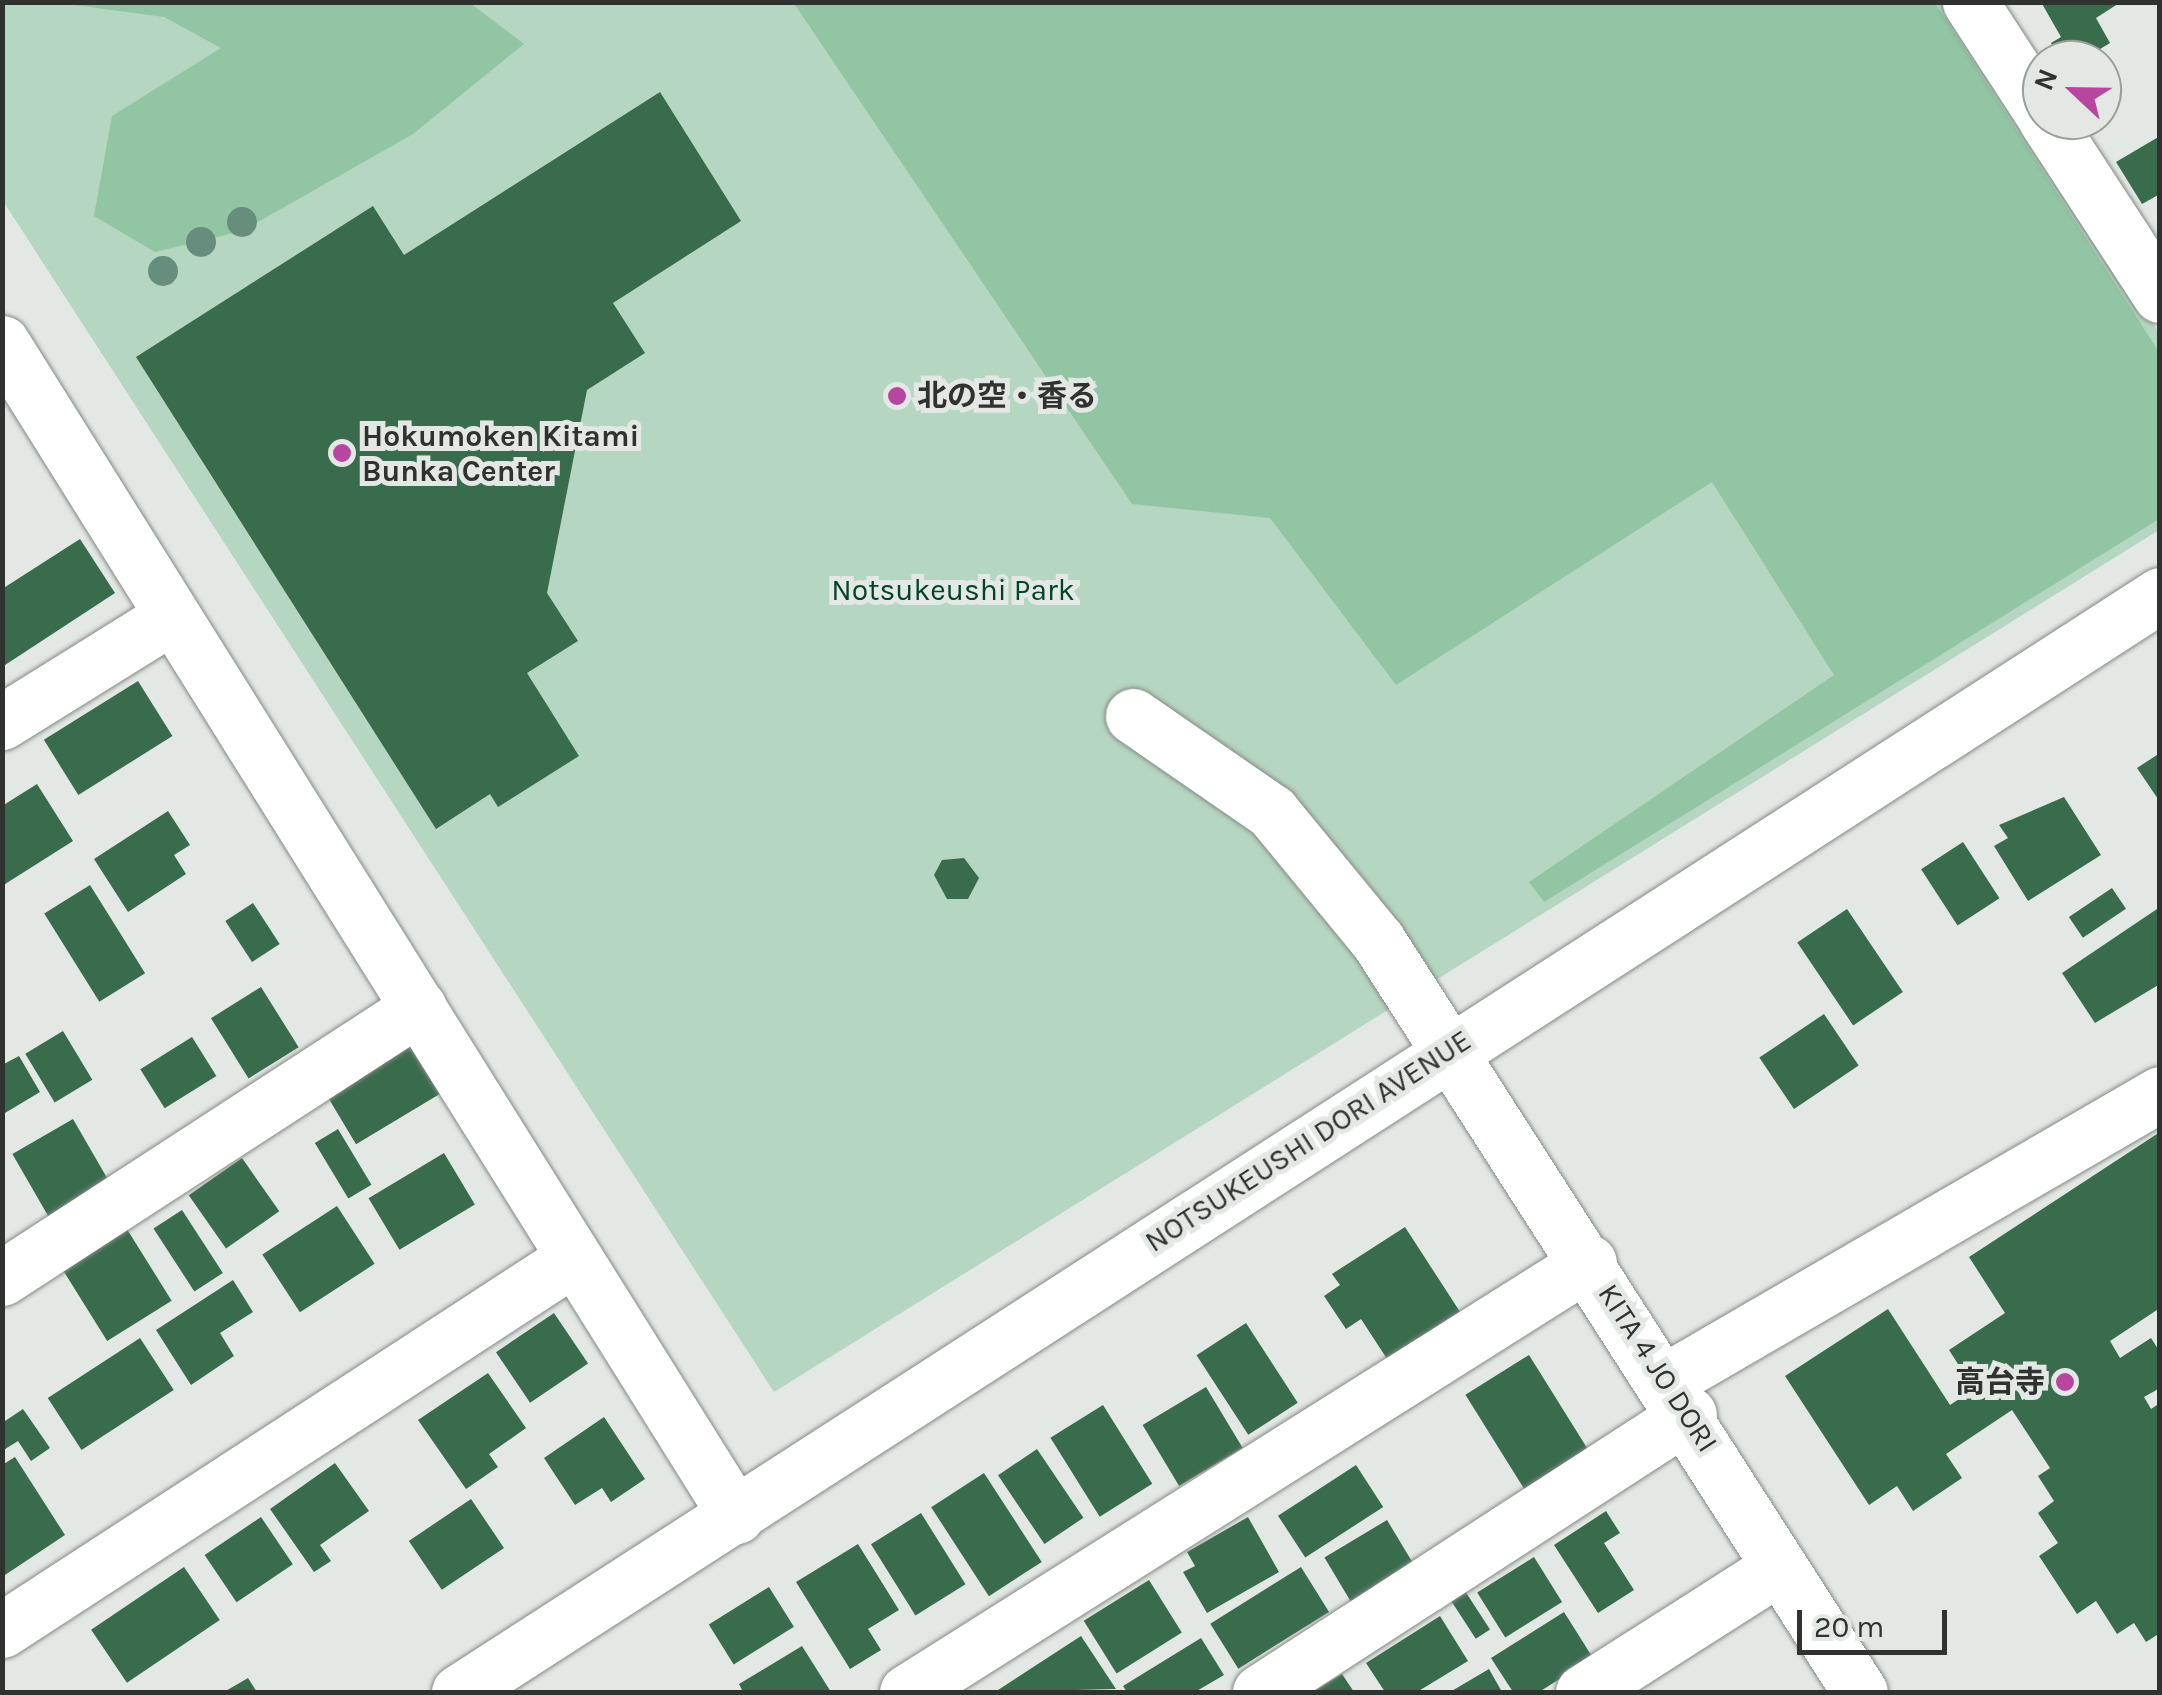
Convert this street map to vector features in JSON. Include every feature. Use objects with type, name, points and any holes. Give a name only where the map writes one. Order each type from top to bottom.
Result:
[{"type":"street","points":[[1970,2],[2022,83]]},
{"type":"street","points":[[2059,140],[2160,295]]},
{"type":"street","points":[[2,342],[736,1516]]},
{"type":"street","name":"NOTSUKEUSHI DORI AVENUE","points":[[459,1692],[736,1516],[1453,1046],[2160,594]]},
{"type":"street","points":[[2,722],[172,616]]},
{"type":"street","name":"KITA 4 JO DORI","points":[[1133,716],[1272,812],[1453,1046],[1678,1397],[1779,1567],[1860,1692]]},
{"type":"street","points":[[2,1278],[419,1007]]},
{"type":"street","points":[[1260,1692],[1678,1397],[2160,1094]]},
{"type":"street","points":[[2,1630],[574,1258]]},
{"type":"street","points":[[907,1692],[1589,1262]]},
{"type":"street","points":[[1583,1692],[1779,1567]]},
{"type":"green space","points":[[793,2],[1935,3],[2159,352],[2159,519],[1544,902],[1529,882],[1834,675],[1712,482],[1396,685],[1270,518],[1132,504]]},
{"type":"green space","name":"Notsukeushi Park","points":[[2,3],[1948,3],[2022,119],[2022,140],[2036,140],[2159,333],[2159,530],[774,1392],[3,201]]},
{"type":"green space","points":[[60,3],[470,3],[524,44],[413,134],[242,231],[155,252],[94,216],[112,116],[221,48],[164,17]]},
{"type":"building","points":[[2041,2],[2121,2],[2096,18],[2108,40],[2056,40],[2061,37]]},
{"type":"building","name":"Hokumoken Kitami Bunka Center","points":[[660,92],[741,221],[613,303],[645,353],[587,390],[547,593],[578,641],[527,673],[579,756],[498,807],[490,794],[436,829],[136,357],[373,206],[404,255]]},
{"type":"building","points":[[2160,136],[2160,194],[2142,204],[2116,162]]},
{"type":"building","points":[[80,539],[115,593],[2,667],[2,589]]},
{"type":"building","points":[[138,681],[172,736],[78,795],[44,740]]},
{"type":"building","points":[[2160,753],[2160,802],[2137,768]]},
{"type":"building","points":[[37,784],[73,841],[2,886],[2,806]]},
{"type":"building","points":[[2064,797],[2101,855],[2028,901],[1994,846],[2008,838],[1999,825]]},
{"type":"building","points":[[168,811],[190,845],[174,855],[186,874],[128,912],[94,859]]},
{"type":"building","points":[[1963,842],[1999,898],[1958,925],[1921,869]]},
{"type":"building","points":[[964,858],[979,878],[968,899],[947,899],[934,875],[942,860]]},
{"type":"building","points":[[90,885],[145,973],[99,1002],[44,914]]},
{"type":"building","points":[[2112,888],[2126,909],[2083,938],[2069,917]]},
{"type":"building","points":[[253,903],[280,944],[252,962],[225,921]]},
{"type":"building","points":[[1847,909],[1903,992],[1853,1025],[1797,943]]},
{"type":"building","points":[[2157,909],[2160,984],[2095,1023],[2062,973]]},
{"type":"building","points":[[261,987],[299,1047],[249,1078],[211,1018]]},
{"type":"building","points":[[1824,1014],[1859,1065],[1794,1109],[1759,1058]]},
{"type":"building","points":[[63,1031],[92,1080],[55,1103],[25,1054]]},
{"type":"building","points":[[192,1037],[216,1076],[165,1108],[140,1069]]},
{"type":"building","points":[[409,1040],[441,1093],[356,1144],[324,1091]]},
{"type":"building","points":[[19,1056],[40,1092],[5,1113],[2,1065]]},
{"type":"building","points":[[73,1119],[110,1182],[49,1217],[12,1154]]},
{"type":"building","points":[[338,1129],[371,1185],[348,1199],[315,1143]]},
{"type":"building","name":"高台寺","points":[[2160,1132],[2160,1308],[2110,1341],[2120,1358],[2151,1338],[2160,1352],[2160,1388],[2144,1397],[2151,1409],[2160,1403],[2160,1633],[2146,1642],[2134,1623],[2117,1634],[2096,1601],[2077,1614],[2039,1556],[2058,1543],[2038,1513],[2054,1501],[2038,1476],[2050,1468],[2012,1410],[1946,1454],[1962,1478],[1913,1511],[1897,1486],[1869,1505],[1785,1376],[1888,1309],[1950,1405],[1974,1389],[1949,1350],[2005,1313],[1969,1257]]},
{"type":"building","points":[[444,1153],[475,1204],[399,1250],[369,1198]]},
{"type":"building","points":[[242,1158],[279,1211],[226,1249],[189,1195]]},
{"type":"building","points":[[337,1206],[375,1264],[300,1312],[262,1254]]},
{"type":"building","points":[[182,1210],[223,1273],[194,1291],[153,1229]]},
{"type":"building","points":[[125,1226],[172,1301],[107,1341],[61,1266]]},
{"type":"building","points":[[1405,1227],[1464,1318],[1391,1365],[1361,1319],[1346,1329],[1324,1296],[1340,1285],[1332,1274]]},
{"type":"building","points":[[233,1280],[253,1312],[220,1333],[234,1356],[191,1385],[156,1330]]},
{"type":"building","points":[[554,1313],[588,1364],[530,1403],[496,1352]]},
{"type":"building","points":[[1246,1323],[1298,1403],[1248,1435],[1197,1355]]},
{"type":"building","points":[[140,1338],[174,1390],[82,1450],[48,1398]]},
{"type":"building","points":[[1529,1355],[1589,1452],[1526,1491],[1465,1395]]},
{"type":"building","points":[[488,1373],[526,1428],[489,1454],[498,1467],[466,1489],[418,1420]]},
{"type":"building","points":[[1206,1387],[1243,1448],[1179,1486],[1143,1425]]},
{"type":"building","points":[[1103,1405],[1152,1484],[1100,1517],[1050,1438]]},
{"type":"building","points":[[23,1409],[50,1448],[31,1461],[18,1441],[2,1451],[2,1423]]},
{"type":"building","points":[[604,1417],[645,1479],[611,1502],[602,1488],[575,1505],[544,1458]]},
{"type":"building","points":[[1037,1449],[1083,1518],[1044,1544],[998,1475]]},
{"type":"building","points":[[15,1457],[65,1535],[2,1577],[2,1465]]},
{"type":"building","points":[[335,1463],[369,1511],[320,1545],[331,1561],[314,1572],[270,1509]]},
{"type":"building","points":[[1356,1465],[1383,1507],[1305,1558],[1278,1516]]},
{"type":"building","points":[[984,1473],[1042,1562],[989,1596],[931,1507]]},
{"type":"building","points":[[471,1499],[504,1548],[442,1590],[409,1541]]},
{"type":"building","points":[[1606,1511],[1620,1533],[1604,1543],[1634,1590],[1598,1613],[1554,1545]]},
{"type":"building","points":[[921,1513],[966,1584],[915,1616],[871,1544]]},
{"type":"building","points":[[261,1517],[293,1564],[236,1602],[205,1555]]},
{"type":"building","points":[[1248,1517],[1279,1572],[1207,1613],[1183,1572],[1195,1566],[1187,1552]]},
{"type":"building","points":[[1387,1520],[1415,1566],[1352,1604],[1324,1558]]},
{"type":"building","points":[[858,1544],[899,1610],[868,1629],[881,1650],[850,1669],[796,1582]]},
{"type":"building","points":[[1534,1557],[1562,1602],[1505,1637],[1477,1593]]},
{"type":"building","points":[[184,1567],[220,1620],[127,1683],[91,1630]]},
{"type":"building","points":[[1301,1567],[1329,1612],[1238,1669],[1210,1624]]},
{"type":"building","points":[[1149,1580],[1182,1633],[1117,1673],[1084,1621]]},
{"type":"building","points":[[769,1587],[794,1627],[734,1664],[709,1625]]},
{"type":"building","points":[[1465,1591],[1490,1630],[1476,1639],[1451,1600]]},
{"type":"building","points":[[1564,1612],[1593,1658],[1539,1692],[1513,1692],[1491,1658]]},
{"type":"building","points":[[1440,1616],[1468,1661],[1417,1692],[1385,1692],[1366,1663]]},
{"type":"building","points":[[1081,1636],[1116,1689],[995,1692]]},
{"type":"building","points":[[1201,1638],[1224,1675],[1195,1692],[1127,1692],[1123,1686]]},
{"type":"building","points":[[802,1646],[831,1692],[743,1692],[739,1684]]},
{"type":"building","points":[[1489,1669],[1502,1692],[1450,1692]]},
{"type":"building","points":[[1342,1674],[1354,1692],[1313,1692]]},
{"type":"building","points":[[248,1678],[257,1692],[224,1692]]},
{"type":"place","name":"北の空・香る","points":[[897,396]]},
{"type":"place","name":"Hokumoken Kitami Bunka Center","points":[[342,453]]},
{"type":"place","name":"高台寺","points":[[2065,1382]]}]
